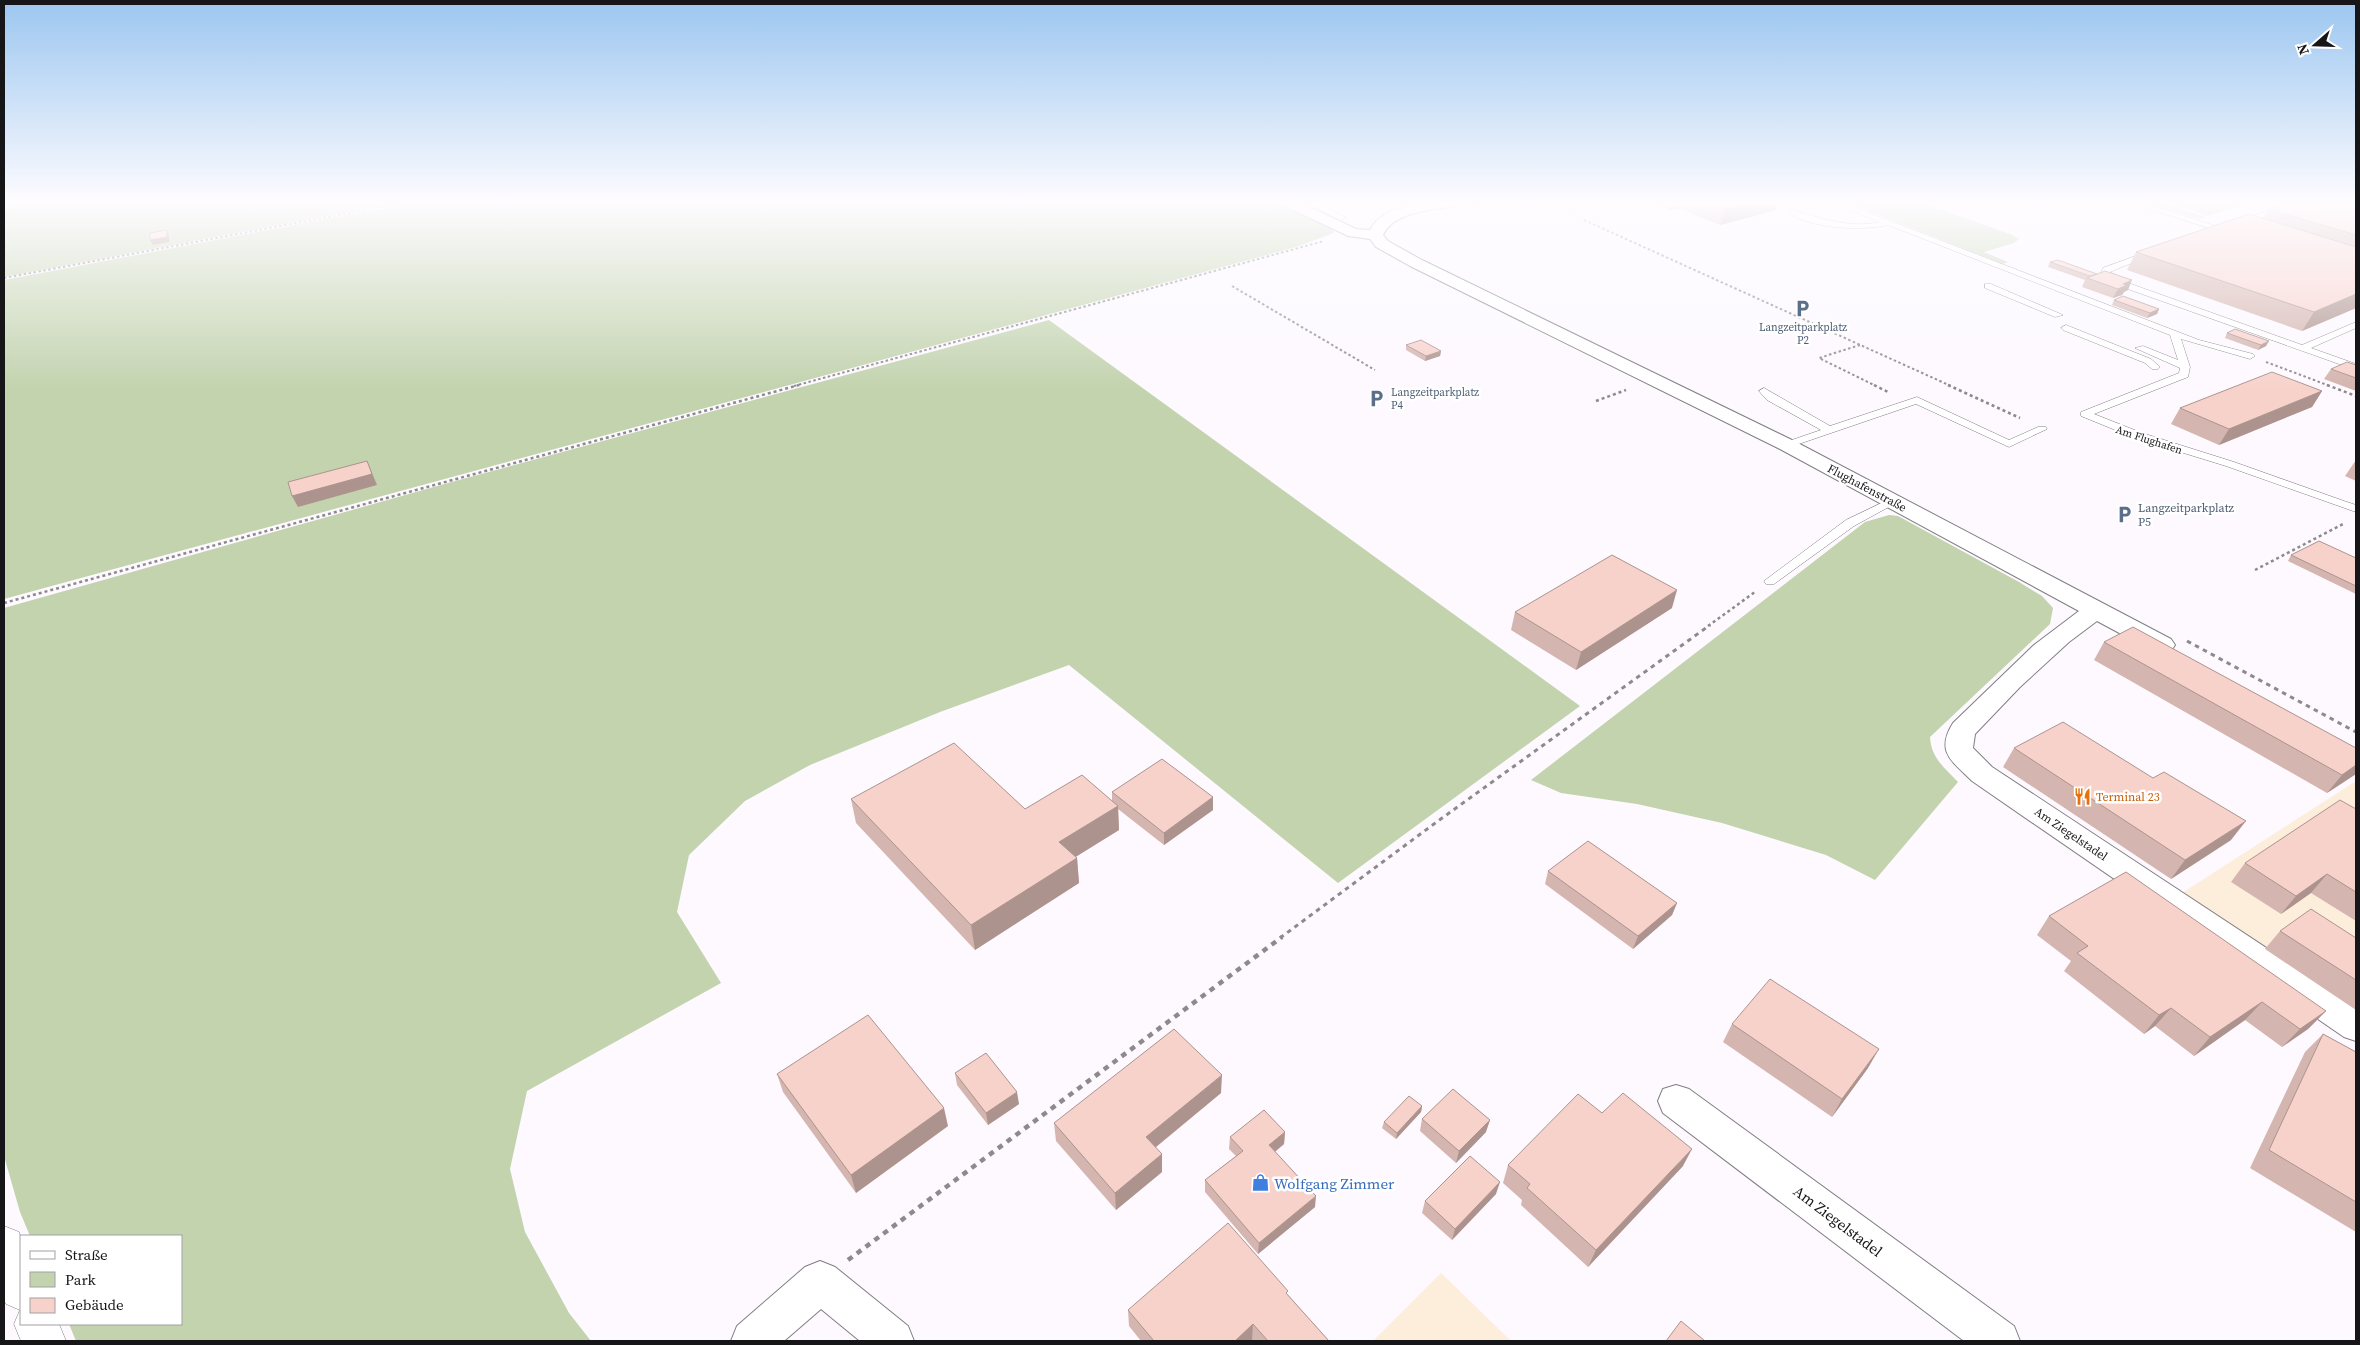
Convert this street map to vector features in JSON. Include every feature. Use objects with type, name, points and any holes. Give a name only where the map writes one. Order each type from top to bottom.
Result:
[{"type":"street","name":"Flughafenstraße","points":[[1422,265],[1787,445],[2184,657]]},
{"type":"street","name":"Am Ziegelstadel","points":[[2097,610],[2063,632],[2014,677],[1963,730],[1959,739],[1959,751],[1982,774],[2356,1026]]},
{"type":"street","name":"Am Ziegelstadel","points":[[1676,1101],[1999,1341]]},
{"type":"street","points":[[4,1247],[20,1287]]},
{"type":"street","points":[[752,1341],[820,1282],[893,1341]]},
{"type":"street","points":[[36,1325],[44,1341]]},
{"type":"lane","points":[[1996,265],[2174,334],[2215,348],[2254,358]]},
{"type":"lane","points":[[2121,265],[2106,270],[2105,273],[2128,286],[2356,367]]},
{"type":"lane","points":[[1988,286],[2058,315]]},
{"type":"lane","points":[[2302,348],[2356,325]]},
{"type":"lane","points":[[2066,328],[2148,361],[2155,367]]},
{"type":"lane","points":[[2174,334],[2185,367]]},
{"type":"lane","points":[[2139,348],[2185,367]]},
{"type":"lane","name":"Am Flughafen","points":[[2185,367],[2184,375],[2085,414],[2116,429],[2150,441],[2238,467],[2356,509]]},
{"type":"lane","points":[[1764,391],[1771,398],[1829,430]]},
{"type":"lane","points":[[1787,445],[1917,400],[2009,444],[2042,429]]},
{"type":"lane","points":[[1770,581],[1850,523],[1892,501]]},
{"type":"path","points":[[4,278],[74,265]]},
{"type":"path","points":[[4,603],[1238,265]]},
{"type":"path","points":[[1689,265],[2042,429]]},
{"type":"path","points":[[1232,286],[1375,370]]},
{"type":"path","points":[[1861,345],[1820,358],[1909,402]]},
{"type":"path","points":[[2254,358],[2356,396]]},
{"type":"path","points":[[1596,401],[1633,387]]},
{"type":"path","points":[[2255,570],[2295,551],[2348,521]]},
{"type":"path","points":[[820,1282],[1423,833],[1770,581]]},
{"type":"shaded area","points":[[2356,781],[2356,1012],[2179,895]]},
{"type":"shaded area","points":[[1441,1273],[1511,1341],[1373,1341]]},
{"type":"green space","points":[[4,265],[69,265],[4,277]]},
{"type":"green space","points":[[84,265],[1231,265],[4,599],[4,280]]},
{"type":"green space","points":[[1049,320],[1580,706],[1338,883],[1069,665],[940,712],[810,765],[745,801],[689,855],[677,912],[721,983],[527,1091],[510,1169],[525,1232],[569,1313],[591,1341],[76,1341],[69,1325],[182,1325],[182,1235],[30,1235],[20,1212],[4,1156],[4,608],[448,483]]},
{"type":"green space","points":[[1889,515],[1898,516],[2019,582],[2042,596],[2053,608],[2050,624],[1930,737],[1936,757],[1958,782],[1875,880],[1826,855],[1722,823],[1637,804],[1561,793],[1531,780],[1865,522]]},
{"type":"building","points":[[2058,265],[2071,265],[2097,274],[2090,276]]},
{"type":"building","points":[[2174,265],[2356,265],[2356,294],[2314,312]]},
{"type":"building","points":[[2105,271],[2132,280],[2123,284],[2127,285],[2118,289],[2087,278]]},
{"type":"building","points":[[2123,296],[2159,309],[2150,313],[2114,300]]},
{"type":"building","points":[[2235,329],[2269,341],[2261,345],[2227,333]]},
{"type":"building","points":[[1421,340],[1441,351],[1426,356],[1406,345]]},
{"type":"building","points":[[2347,362],[2356,365],[2356,378],[2331,369]]},
{"type":"building","points":[[2272,372],[2322,391],[2229,429],[2180,408]]},
{"type":"building","points":[[367,461],[372,474],[292,496],[288,482]]},
{"type":"building","points":[[2319,541],[2356,558],[2356,586],[2291,555]]},
{"type":"building","points":[[1612,555],[1677,590],[1581,652],[1515,612]]},
{"type":"building","points":[[2133,627],[2356,748],[2356,765],[2342,775],[2104,642]]},
{"type":"building","points":[[2063,722],[2153,778],[2164,772],[2246,821],[2185,860],[2014,748]]},
{"type":"building","points":[[954,743],[1025,809],[1082,775],[1118,806],[1059,842],[1077,858],[971,925],[851,799]]},
{"type":"building","points":[[1162,759],[1213,797],[1164,833],[1112,792]]},
{"type":"building","points":[[2340,800],[2356,809],[2356,892],[2327,874],[2296,896],[2245,863]]},
{"type":"building","points":[[1588,841],[1677,903],[1638,936],[1548,871]]},
{"type":"building","points":[[2126,872],[2326,1011],[2300,1029],[2262,1002],[2210,1037],[2171,1008],[2159,1015],[2077,953],[2088,946],[2049,916]]},
{"type":"building","points":[[2311,909],[2356,938],[2356,980],[2280,931]]},
{"type":"building","points":[[1770,979],[1879,1049],[1842,1099],[1732,1024]]},
{"type":"building","points":[[868,1015],[944,1108],[851,1175],[777,1074]]},
{"type":"building","points":[[1174,1029],[1222,1075],[1146,1137],[1162,1154],[1115,1193],[1054,1123]]},
{"type":"building","points":[[2323,1034],[2356,1052],[2356,1202],[2269,1150]]},
{"type":"building","points":[[986,1053],[1017,1092],[986,1113],[955,1073]]},
{"type":"building","points":[[1453,1089],[1490,1120],[1459,1151],[1422,1119]]},
{"type":"building","points":[[1623,1093],[1692,1149],[1596,1250],[1527,1188],[1530,1184],[1508,1165],[1578,1094],[1602,1113]]},
{"type":"building","points":[[1409,1096],[1422,1106],[1397,1133],[1384,1122]]},
{"type":"building","points":[[1264,1110],[1285,1132],[1269,1145],[1316,1196],[1259,1243],[1205,1180],[1243,1151],[1230,1137]]},
{"type":"building","points":[[1470,1156],[1500,1182],[1455,1229],[1425,1201]]},
{"type":"building","points":[[1228,1223],[1329,1341],[1268,1341],[1253,1324],[1235,1341],[1154,1341],[1128,1310]]},
{"type":"building","points":[[1681,1321],[1705,1341],[1666,1341]]},
{"type":"place","name":"Langzeitparkplatz P2","points":[[1803,309]]},
{"type":"place","name":"Langzeitparkplatz P4","points":[[1377,398]]},
{"type":"place","name":"Langzeitparkplatz P5","points":[[2124,515]]},
{"type":"place","name":"Terminal 23","points":[[2082,797]]},
{"type":"place","name":"Wolfgang Zimmer","points":[[1260,1183]]}]
